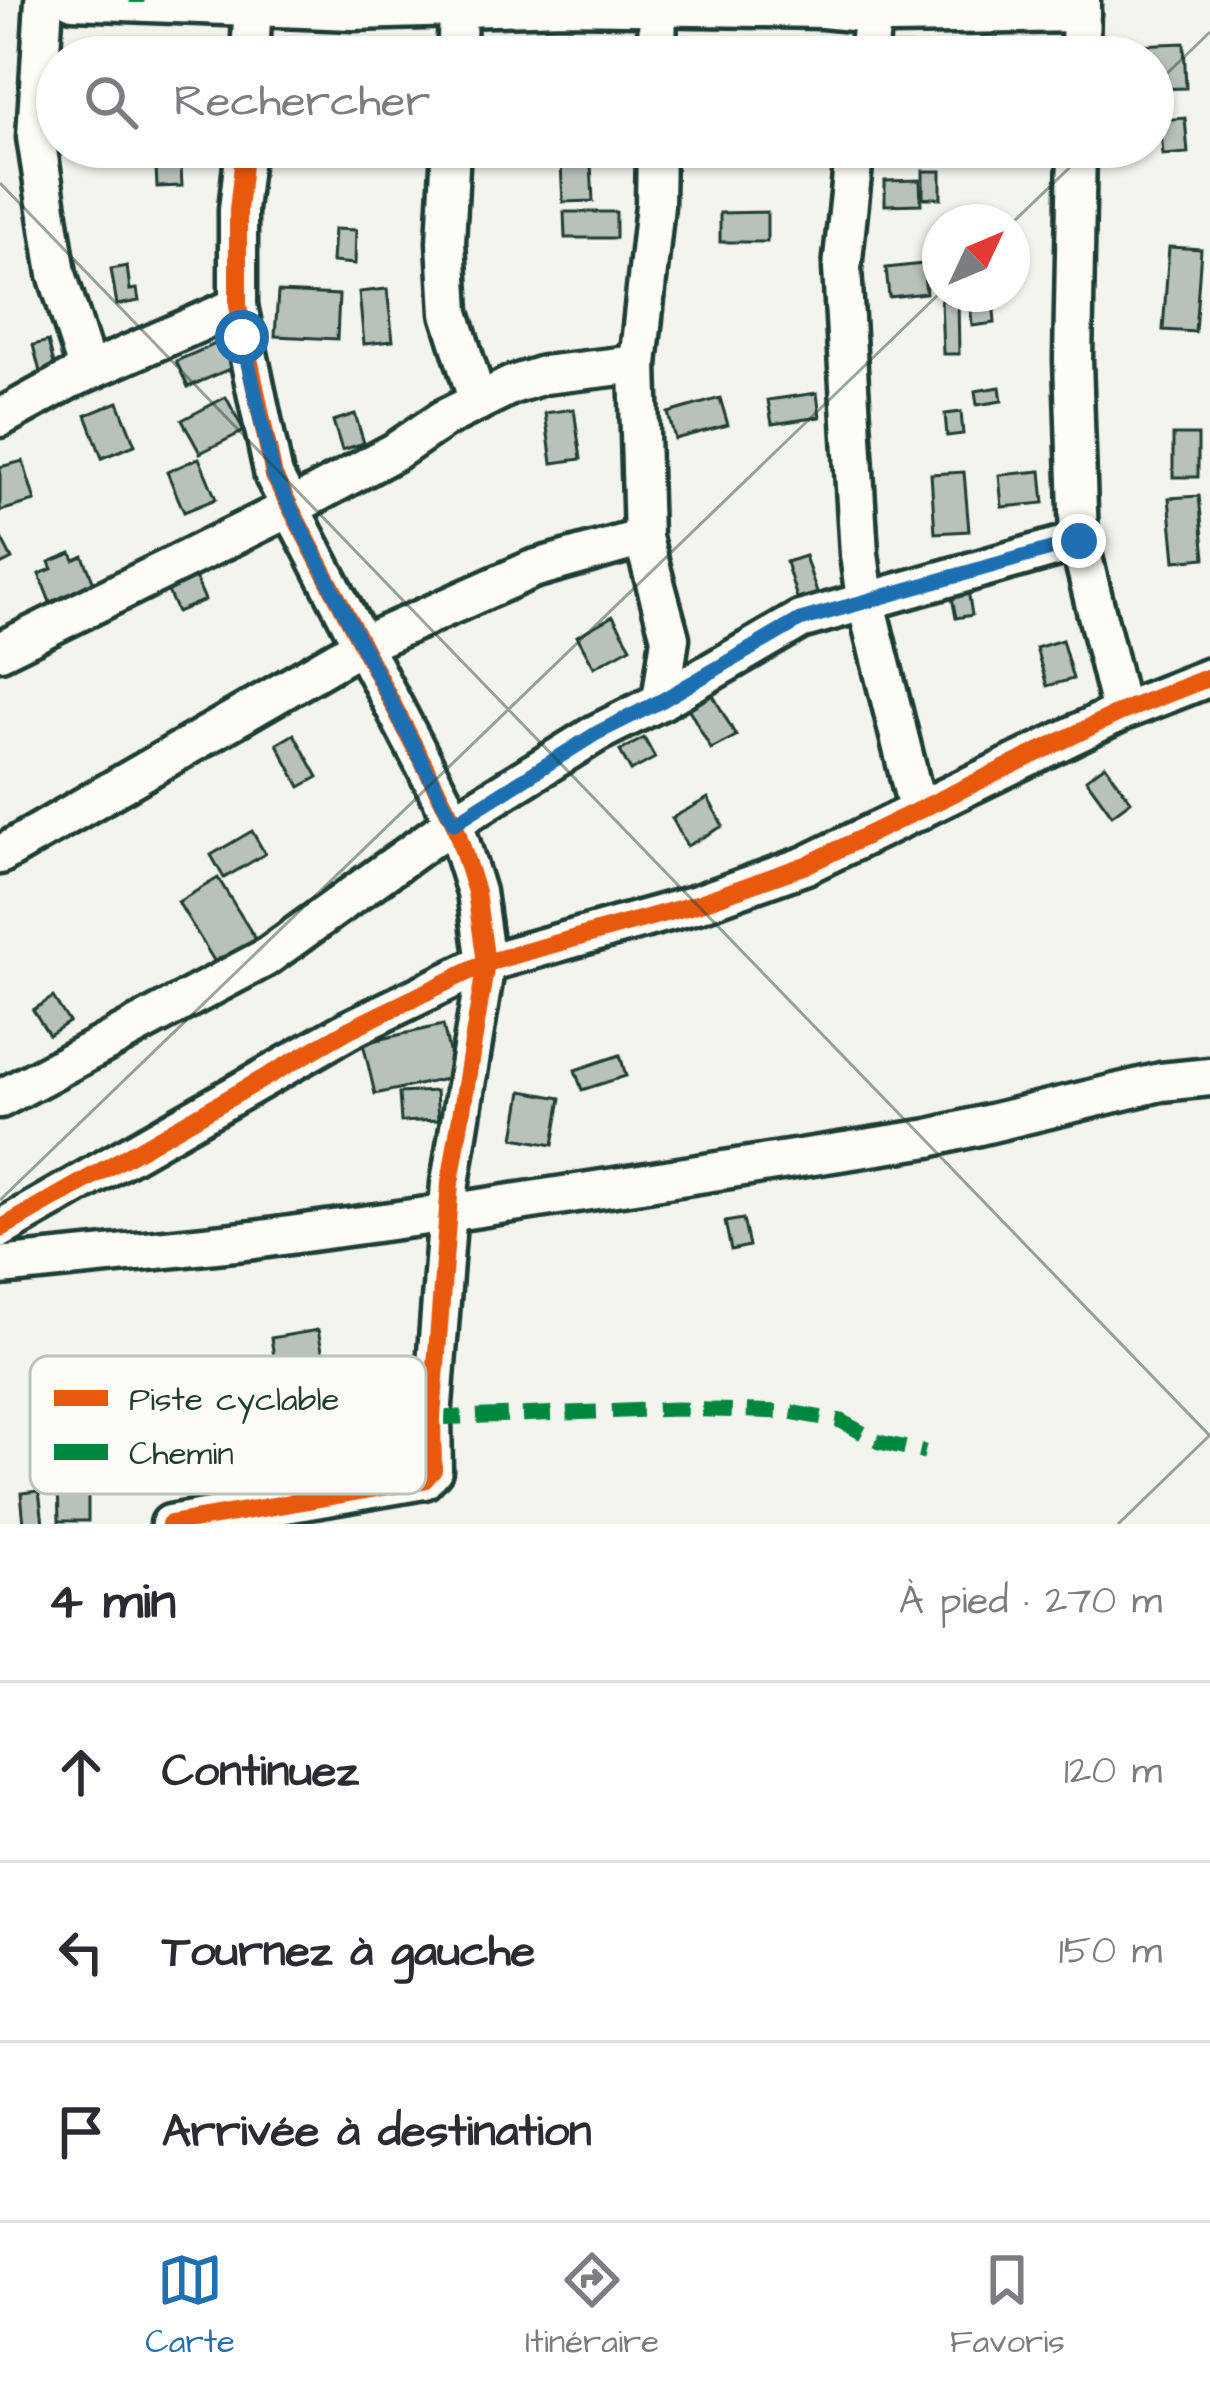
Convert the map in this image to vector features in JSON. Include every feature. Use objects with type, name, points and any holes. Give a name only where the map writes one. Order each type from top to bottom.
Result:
[{"type":"street","points":[[42,36],[44,0]]},
{"type":"street","points":[[73,0],[253,3],[353,11],[459,3],[823,9],[1081,6],[1080,36]]},
{"type":"street","points":[[251,36],[253,3]]},
{"type":"street","points":[[457,36],[459,3]]},
{"type":"street","points":[[656,36],[657,4]]},
{"type":"street","points":[[41,168],[56,274],[88,371]]},
{"type":"street","points":[[243,168],[238,306],[274,476],[454,823],[476,892],[486,963],[448,1213],[432,1418],[433,1470],[426,1478]]},
{"type":"street","points":[[450,168],[446,242],[450,313],[478,402]]},
{"type":"street","points":[[656,168],[638,364],[643,538],[670,638],[661,701]]},
{"type":"street","points":[[853,168],[842,268],[859,554],[865,599],[918,812]]},
{"type":"street","points":[[1077,168],[1073,360],[1079,541],[1121,712]]},
{"type":"street","points":[[0,418],[88,371],[238,306]]},
{"type":"street","points":[[0,651],[290,508],[512,385],[544,375],[638,364]]},
{"type":"street","points":[[0,855],[362,645],[532,569],[643,538]]},
{"type":"street","points":[[0,1099],[265,958],[454,823],[597,733],[800,620],[1079,541]]},
{"type":"street","points":[[0,1229],[350,1029],[486,963],[697,904],[806,865],[1121,712],[1210,677]]},
{"type":"street","points":[[0,1266],[254,1240],[929,1138],[1161,1082],[1210,1077]]},
{"type":"street","points":[[170,1524],[352,1508],[388,1494]]},
{"type":"building","points":[[1174,43],[1184,43],[1186,88],[1174,88]]},
{"type":"building","points":[[1185,118],[1188,153],[1174,154],[1174,119]]},
{"type":"building","points":[[156,168],[181,168],[182,186],[157,187]]},
{"type":"building","points":[[561,168],[591,168],[593,201],[563,202]]},
{"type":"building","points":[[923,171],[941,171],[941,198],[923,198]]},
{"type":"building","points":[[920,180],[921,204],[885,205],[885,181]]},
{"type":"building","points":[[564,212],[616,212],[616,238],[565,238]]},
{"type":"building","points":[[767,212],[767,242],[720,242],[720,213]]},
{"type":"building","points":[[334,229],[356,230],[355,264],[332,262]]},
{"type":"building","points":[[1169,247],[1201,249],[1195,332],[1163,330]]},
{"type":"building","points":[[922,264],[922,293],[889,297],[886,268]]},
{"type":"building","points":[[127,266],[130,290],[137,289],[139,301],[117,305],[111,269]]},
{"type":"building","points":[[387,289],[393,341],[364,344],[359,292]]},
{"type":"building","points":[[278,292],[339,295],[337,339],[275,336]]},
{"type":"building","points":[[941,312],[958,312],[959,354],[943,354]]},
{"type":"building","points":[[971,312],[994,312],[995,323],[972,326]]},
{"type":"building","points":[[48,341],[55,368],[40,372],[33,345]]},
{"type":"building","points":[[220,342],[232,368],[188,387],[176,361]]},
{"type":"building","points":[[1000,387],[1002,401],[977,405],[975,391]]},
{"type":"building","points":[[817,393],[820,417],[772,424],[768,400]]},
{"type":"building","points":[[226,397],[244,431],[200,453],[182,420]]},
{"type":"building","points":[[720,398],[728,425],[675,439],[668,413]]},
{"type":"building","points":[[118,402],[135,445],[102,458],[86,415]]},
{"type":"building","points":[[574,409],[581,459],[552,463],[545,413]]},
{"type":"building","points":[[961,412],[963,434],[947,436],[945,414]]},
{"type":"building","points":[[355,414],[364,443],[342,450],[333,421]]},
{"type":"building","points":[[1173,435],[1198,435],[1198,477],[1173,477]]},
{"type":"building","points":[[199,458],[216,499],[184,512],[167,472]]},
{"type":"building","points":[[23,461],[35,501],[0,511],[0,467]]},
{"type":"building","points":[[1041,471],[1044,503],[1002,507],[999,475]]},
{"type":"building","points":[[964,472],[969,531],[935,533],[931,474]]},
{"type":"building","points":[[1199,496],[1205,558],[1175,561],[1169,498]]},
{"type":"building","points":[[0,536],[12,559],[0,565]]},
{"type":"building","points":[[71,553],[74,560],[83,556],[95,585],[50,602],[39,574],[52,569],[49,562]]},
{"type":"building","points":[[805,556],[820,602],[800,608],[786,562]]},
{"type":"building","points":[[192,570],[205,600],[177,612],[164,582]]},
{"type":"building","points":[[968,590],[972,615],[956,618],[951,592]]},
{"type":"building","points":[[613,616],[631,647],[594,667],[577,636]]},
{"type":"building","points":[[1062,640],[1073,679],[1047,686],[1036,648]]},
{"type":"building","points":[[710,690],[736,736],[711,749],[686,704]]},
{"type":"building","points":[[294,734],[318,777],[300,787],[277,744]]},
{"type":"building","points":[[644,738],[655,758],[631,771],[620,751]]},
{"type":"building","points":[[1105,765],[1131,801],[1112,815],[1086,779]]},
{"type":"building","points":[[708,798],[723,826],[687,846],[672,818]]},
{"type":"building","points":[[252,831],[265,854],[224,878],[211,855]]},
{"type":"building","points":[[218,878],[261,948],[221,972],[178,902]]},
{"type":"building","points":[[53,997],[69,1022],[49,1035],[33,1010]]},
{"type":"building","points":[[443,1025],[455,1077],[375,1094],[363,1043]]},
{"type":"building","points":[[620,1055],[626,1076],[582,1090],[575,1070]]},
{"type":"building","points":[[436,1091],[438,1120],[401,1122],[399,1093]]},
{"type":"building","points":[[522,1091],[561,1098],[553,1145],[514,1138]]},
{"type":"building","points":[[743,1219],[749,1246],[731,1250],[725,1222]]},
{"type":"building","points":[[318,1330],[323,1356],[274,1356],[271,1338]]},
{"type":"building","points":[[21,1493],[39,1494],[43,1523],[24,1524]]},
{"type":"building","points":[[58,1494],[88,1494],[88,1521],[59,1521]]},
{"type":"marked path","points":[[432,1418],[677,1409],[790,1412],[841,1421],[879,1442],[925,1452]]},
{"type":"cycle path","points":[[243,168],[238,306],[274,476],[454,822],[476,892],[486,963],[450,1183],[432,1418],[433,1470],[426,1478]]},
{"type":"cycle path","points":[[0,1229],[350,1029],[486,963],[697,904],[806,865],[1121,712],[1210,677]]},
{"type":"cycle path","points":[[170,1524],[343,1494]]},
{"type":"route","points":[[242,337],[274,476],[454,823],[597,733],[800,620],[1079,541]]}]
